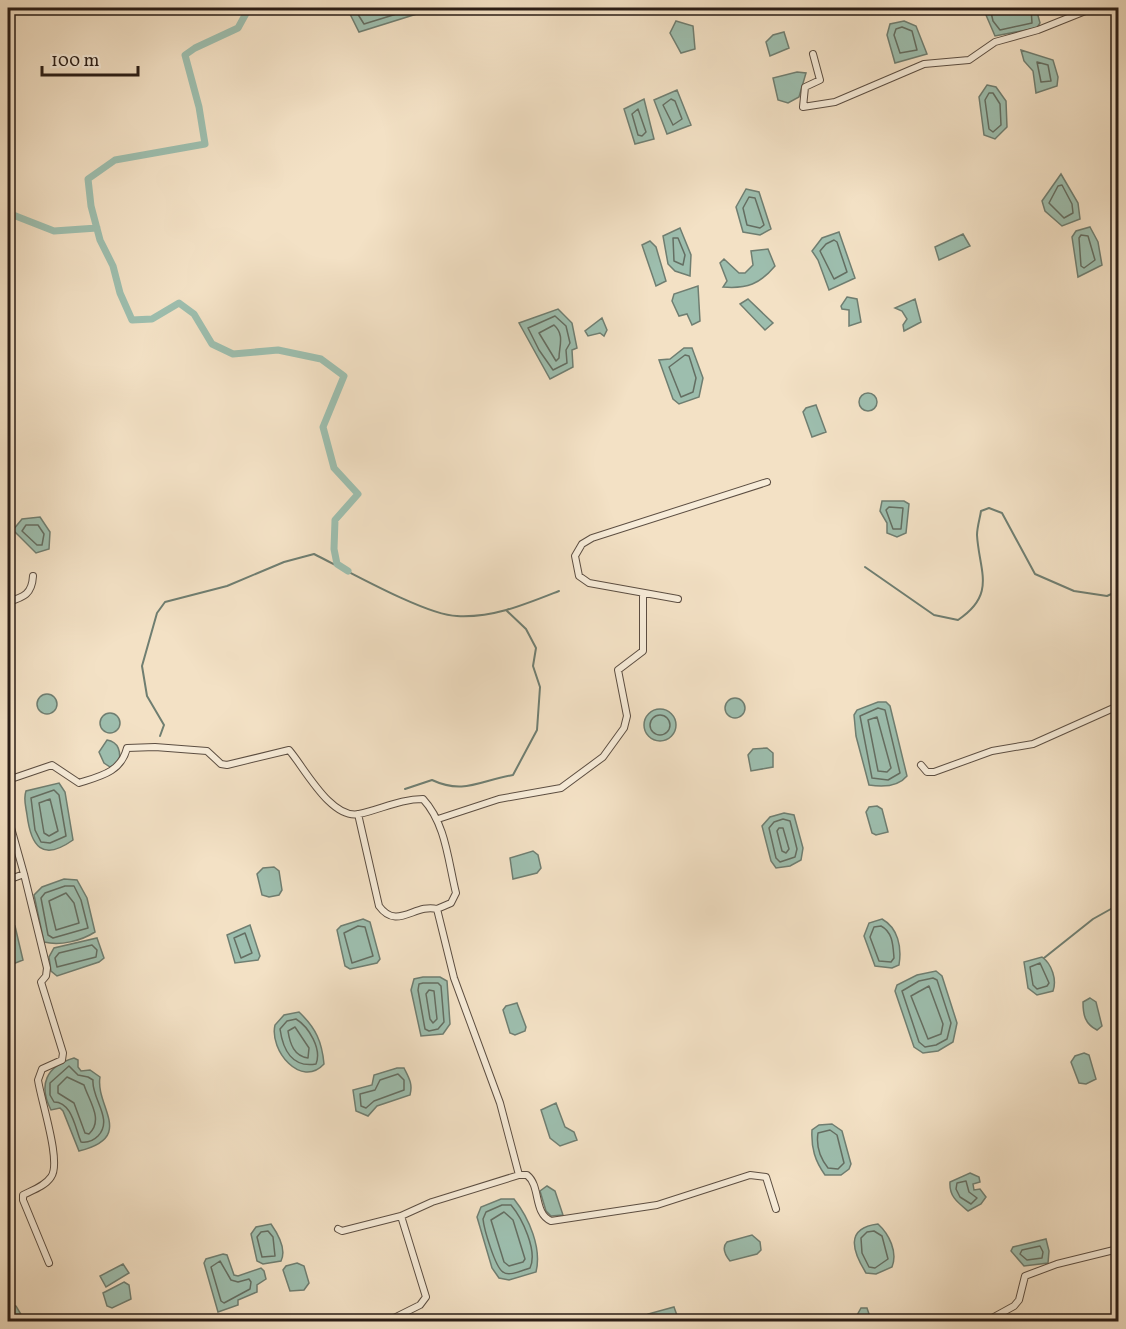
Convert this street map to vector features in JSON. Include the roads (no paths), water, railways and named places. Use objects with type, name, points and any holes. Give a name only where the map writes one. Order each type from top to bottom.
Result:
[{"type":"street","points":[[813,54],[820,80],[805,87],[803,107],[835,102],[924,64],[969,60],[994,42],[1038,30],[1093,8]]},
{"type":"street","points":[[678,599],[642,595],[583,581],[579,576],[575,556],[582,544],[592,538],[767,482]]},
{"type":"street","points":[[8,602],[28,594],[32,587],[33,576]]},
{"type":"street","points":[[438,819],[499,800],[561,788],[603,757],[624,728],[627,716],[618,670],[643,651],[642,595]]},
{"type":"street","points":[[921,765],[927,772],[934,772],[992,751],[1032,744],[1119,706]]},
{"type":"street","points":[[8,780],[52,765],[79,783],[124,762],[128,748],[155,747],[207,751],[220,764],[227,765],[289,750],[315,788],[346,813],[358,814],[406,799],[423,799],[438,819],[456,898],[437,909],[429,908],[396,917],[384,913],[379,906],[358,814]]},
{"type":"street","points":[[8,817],[47,968],[46,976],[41,982],[63,1053],[62,1060],[42,1069],[38,1080],[55,1151],[56,1168],[51,1179],[23,1195],[29,1220],[49,1263]]},
{"type":"street","points":[[8,880],[24,874]]},
{"type":"street","points":[[437,909],[454,978],[500,1103],[519,1175]]},
{"type":"street","points":[[338,1229],[342,1231],[401,1216],[432,1202],[519,1175],[527,1175],[531,1178],[541,1211],[551,1221],[657,1205],[750,1175],[762,1174],[766,1177],[776,1209]]},
{"type":"street","points":[[386,1322],[420,1305],[426,1297],[401,1216]]},
{"type":"street","points":[[985,1322],[1014,1306],[1019,1300],[1024,1276],[1057,1264],[1119,1249]]},
{"type":"water","points":[[347,8],[436,8],[359,32]]},
{"type":"water","points":[[983,8],[1036,8],[1040,23],[1037,28],[995,36]]},
{"type":"water","points":[[676,21],[693,26],[695,49],[681,53],[670,33]]},
{"type":"water","points":[[904,21],[916,26],[927,54],[895,63],[887,35],[890,24]]},
{"type":"water","points":[[784,32],[789,48],[770,56],[766,42],[773,35]]},
{"type":"water","points":[[1021,50],[1053,60],[1058,77],[1057,86],[1036,93],[1033,71],[1024,61]]},
{"type":"water","points":[[797,72],[806,73],[799,97],[788,103],[778,100],[773,78]]},
{"type":"water","points":[[987,85],[996,87],[1006,101],[1007,127],[995,139],[984,135],[979,97]]},
{"type":"water","points":[[677,90],[691,125],[667,134],[654,100]]},
{"type":"water","points":[[644,99],[654,139],[635,144],[624,109]]},
{"type":"water","points":[[1061,174],[1078,203],[1080,219],[1062,226],[1045,211],[1042,201]]},
{"type":"water","points":[[746,189],[759,192],[771,229],[760,235],[743,232],[736,207]]},
{"type":"water","points":[[1090,227],[1098,242],[1102,265],[1078,277],[1072,237],[1076,231]]},
{"type":"water","points":[[680,228],[691,255],[690,276],[675,271],[668,264],[663,236]]},
{"type":"water","points":[[839,232],[855,278],[829,290],[818,260],[812,251],[822,238]]},
{"type":"water","points":[[963,234],[970,246],[939,260],[935,247]]},
{"type":"water","points":[[650,241],[656,247],[666,281],[656,286],[642,245]]},
{"type":"water","points":[[768,249],[775,266],[764,277],[746,286],[723,287],[727,281],[720,263],[724,259],[739,273],[745,273],[753,265],[751,251]]},
{"type":"water","points":[[698,286],[700,321],[692,325],[687,314],[679,316],[672,301],[674,294]]},
{"type":"water","points":[[847,297],[857,299],[861,322],[849,326],[849,310],[842,309],[841,306]]},
{"type":"water","points":[[748,299],[773,323],[765,330],[740,304]]},
{"type":"water","points":[[915,299],[921,322],[904,331],[903,325],[907,319],[902,311],[895,308]]},
{"type":"water","points":[[558,309],[572,323],[577,348],[572,350],[573,367],[550,379],[519,323]]},
{"type":"water","points":[[602,318],[607,330],[604,336],[600,333],[588,336],[585,331]]},
{"type":"water","points":[[684,348],[692,348],[703,378],[699,397],[679,404],[673,399],[659,360],[670,359]]},
{"type":"water","points":[[868,393],[874,396],[877,402],[874,408],[868,411],[862,408],[859,402],[862,396]]},
{"type":"water","points":[[816,405],[826,432],[812,437],[803,412],[806,408]]},
{"type":"water","points":[[882,501],[904,501],[909,504],[906,533],[897,537],[887,533],[887,523],[880,511]]},
{"type":"water","points":[[40,517],[50,532],[49,549],[36,553],[13,530],[22,519]]},
{"type":"water","points":[[47,694],[54,697],[57,704],[54,711],[47,714],[40,711],[37,704],[40,697]]},
{"type":"water","points":[[731,698],[739,698],[745,704],[745,712],[739,718],[731,718],[725,712],[725,704]]},
{"type":"water","points":[[878,702],[886,702],[890,706],[907,776],[899,782],[884,786],[869,785],[856,736],[854,715],[857,710]]},
{"type":"water","points":[[660,709],[672,713],[676,725],[672,737],[660,741],[648,737],[644,725],[648,713]]},
{"type":"water","points":[[110,713],[117,716],[120,723],[117,730],[110,733],[103,730],[100,723],[103,716]]},
{"type":"water","points":[[107,740],[117,745],[120,755],[119,763],[110,767],[104,763],[99,752]]},
{"type":"water","points":[[767,748],[773,753],[773,767],[751,771],[748,755],[753,749]]},
{"type":"water","points":[[59,783],[65,792],[73,840],[62,847],[46,850],[35,842],[32,835],[25,806],[25,794],[26,791]]},
{"type":"water","points":[[877,806],[882,809],[888,832],[876,835],[872,833],[866,812],[869,807]]},
{"type":"water","points":[[784,813],[794,815],[803,848],[801,860],[790,866],[776,868],[771,861],[762,826],[770,817]]},
{"type":"water","points":[[533,851],[538,855],[541,868],[537,873],[513,879],[510,858]]},
{"type":"water","points":[[274,867],[279,871],[282,890],[279,895],[269,897],[262,895],[257,874],[263,868]]},
{"type":"water","points":[[64,879],[77,880],[87,898],[95,932],[70,942],[44,942],[34,895],[42,887]]},
{"type":"water","points":[[363,919],[370,922],[380,959],[377,963],[350,969],[345,966],[337,930],[341,926]]},
{"type":"water","points":[[882,919],[892,927],[898,939],[899,965],[892,968],[875,966],[864,936],[869,923]]},
{"type":"water","points":[[250,925],[260,956],[258,960],[235,963],[227,935]]},
{"type":"water","points":[[8,926],[15,926],[23,960],[8,966]]},
{"type":"water","points":[[97,938],[104,958],[99,962],[57,976],[51,971],[49,957],[54,948]]},
{"type":"water","points":[[1042,957],[1051,968],[1054,987],[1053,991],[1037,995],[1028,988],[1024,962]]},
{"type":"water","points":[[936,971],[942,976],[957,1023],[953,1042],[938,1051],[923,1053],[914,1047],[895,991],[897,985],[917,975]]},
{"type":"water","points":[[440,977],[447,981],[450,1024],[443,1034],[421,1036],[411,990],[414,979]]},
{"type":"water","points":[[1090,998],[1096,1002],[1102,1026],[1097,1030],[1087,1022],[1084,1015],[1083,1002]]},
{"type":"water","points":[[517,1003],[526,1027],[525,1031],[515,1035],[510,1033],[503,1010],[506,1006]]},
{"type":"water","points":[[299,1012],[314,1030],[322,1049],[324,1064],[315,1071],[306,1072],[289,1063],[282,1055],[274,1035],[275,1025],[284,1015]]},
{"type":"water","points":[[1084,1053],[1089,1055],[1096,1079],[1086,1084],[1079,1083],[1071,1062],[1075,1056]]},
{"type":"water","points":[[74,1058],[78,1060],[78,1067],[81,1071],[90,1070],[100,1077],[100,1088],[109,1120],[106,1138],[96,1145],[79,1151],[63,1111],[60,1108],[51,1110],[45,1092],[47,1078],[51,1071]]},
{"type":"water","points":[[404,1068],[411,1084],[410,1095],[377,1106],[368,1116],[356,1111],[353,1090],[372,1085],[374,1075]]},
{"type":"water","points":[[556,1103],[565,1127],[574,1132],[577,1140],[560,1146],[550,1138],[541,1110]]},
{"type":"water","points":[[832,1124],[842,1131],[851,1164],[849,1169],[841,1175],[825,1175],[816,1159],[812,1143],[812,1130],[819,1125]]},
{"type":"water","points":[[970,1173],[979,1177],[980,1182],[973,1184],[974,1190],[980,1189],[986,1197],[981,1204],[968,1211],[952,1195],[950,1182]]},
{"type":"water","points":[[547,1186],[555,1191],[563,1215],[551,1216],[546,1211],[540,1191]]},
{"type":"water","points":[[501,1199],[514,1199],[529,1224],[537,1253],[536,1272],[509,1280],[499,1278],[492,1268],[477,1217],[481,1207]]},
{"type":"water","points":[[271,1224],[281,1242],[283,1256],[281,1261],[263,1264],[257,1261],[251,1234],[256,1227]]},
{"type":"water","points":[[878,1224],[886,1233],[891,1244],[894,1261],[892,1267],[876,1274],[866,1273],[854,1242],[860,1230]]},
{"type":"water","points":[[752,1235],[760,1242],[761,1250],[757,1254],[730,1261],[724,1249],[725,1244]]},
{"type":"water","points":[[1046,1239],[1049,1251],[1048,1263],[1024,1266],[1011,1251],[1013,1247]]},
{"type":"water","points":[[227,1255],[234,1275],[238,1276],[261,1268],[266,1279],[257,1285],[257,1292],[238,1300],[238,1305],[218,1312],[204,1263],[206,1259]]},
{"type":"water","points":[[297,1263],[304,1266],[309,1283],[304,1290],[290,1291],[283,1270],[286,1266]]},
{"type":"water","points":[[123,1264],[129,1273],[106,1287],[100,1276]]},
{"type":"water","points":[[124,1282],[129,1285],[131,1299],[112,1308],[107,1306],[103,1293]]},
{"type":"water","points":[[8,1303],[16,1306],[25,1321],[8,1321]]},
{"type":"water","points":[[674,1307],[679,1321],[648,1321],[648,1314]]},
{"type":"water","points":[[861,1308],[867,1308],[870,1317],[887,1316],[889,1321],[858,1321],[856,1317]]},
{"type":"waterway","points":[[249,8],[238,28],[185,55],[199,107],[205,144],[115,160],[88,179],[91,206],[100,240],[113,266],[120,293],[132,320],[152,319],[179,303],[194,314],[212,344],[233,354],[278,350],[321,359],[344,376],[323,427],[334,468],[358,494],[335,520],[334,549],[337,564],[348,571]]},
{"type":"waterway","points":[[8,213],[54,231],[97,228]]},
{"type":"waterway","points":[[865,567],[934,615],[958,620],[978,601],[982,591],[983,581],[977,532],[981,511],[989,508],[1002,513],[1035,574],[1074,591],[1107,596],[1118,591]]},
{"type":"waterway","points":[[160,736],[164,725],[147,696],[142,666],[157,613],[165,602],[227,586],[284,562],[314,554],[406,600],[443,614],[483,615],[522,605],[559,591]]},
{"type":"waterway","points":[[405,789],[432,780],[443,784],[463,786],[513,775],[537,730],[540,687],[533,666],[536,648],[526,629],[507,611]]},
{"type":"waterway","points":[[1044,958],[1093,919],[1118,905]]}]
